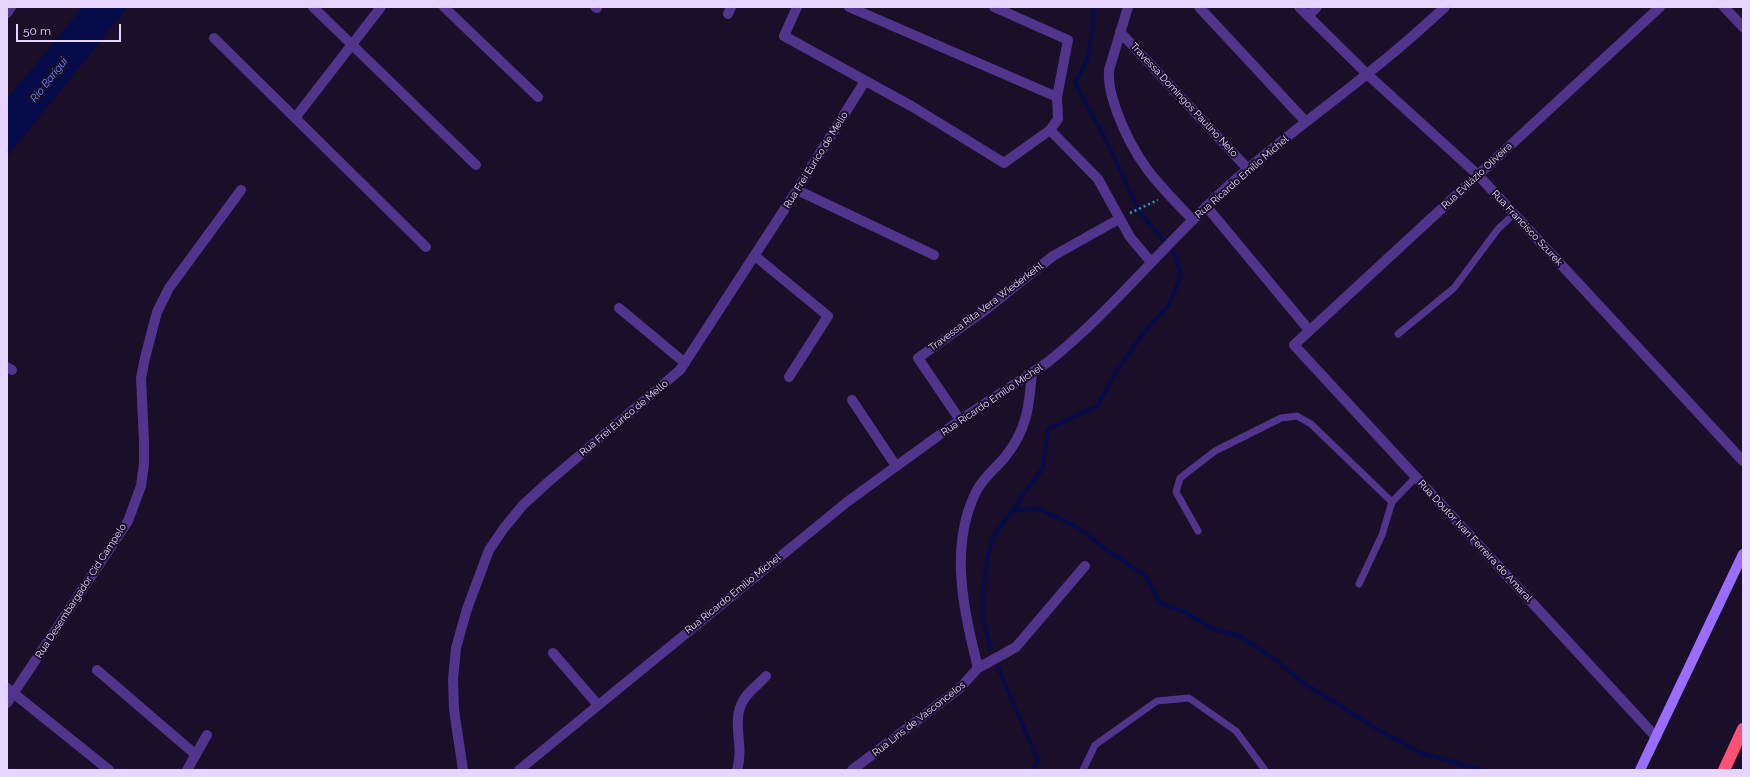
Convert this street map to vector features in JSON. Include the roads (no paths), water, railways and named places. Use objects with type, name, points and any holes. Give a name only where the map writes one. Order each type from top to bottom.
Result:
[{"type":"highway","points":[[1724,770],[1743,729]]},
{"type":"main road","points":[[1640,770],[1743,554]]},
{"type":"street","points":[[7,13],[11,7]]},
{"type":"street","points":[[313,7],[476,165]]},
{"type":"street","points":[[295,118],[381,7]]},
{"type":"street","points":[[444,7],[538,97]]},
{"type":"street","points":[[797,7],[784,36],[865,82],[913,107],[1004,163],[1050,130],[1058,119],[1057,97],[1068,40],[994,7]]},
{"type":"street","points":[[849,7],[1057,97]]},
{"type":"street","points":[[1128,7],[1109,70],[1109,87],[1127,138],[1134,151],[1151,176],[1192,219]]},
{"type":"street","points":[[1199,7],[1306,122]]},
{"type":"street","name":"Rua Francisco Szurek","points":[[1299,7],[1367,74],[1478,175],[1743,462]]},
{"type":"street","points":[[1308,16],[1317,7]]},
{"type":"street","name":"Rua Ricardo Emílio Michel","points":[[519,770],[814,528],[960,420],[1054,358],[1114,303],[1162,250],[1206,206],[1248,169],[1367,74],[1445,7]]},
{"type":"street","name":"Rua Evilázio Oliveira","points":[[1294,345],[1660,7]]},
{"type":"street","points":[[1724,7],[1743,27]]},
{"type":"street","name":"Travessa Domingos Paulino Neto","points":[[1120,32],[1248,169]]},
{"type":"street","points":[[214,38],[426,247]]},
{"type":"street","name":"Rua Frei Eurico de Mello","points":[[463,770],[454,710],[453,679],[456,648],[467,609],[489,550],[504,528],[528,500],[672,378],[685,363],[755,256],[865,82]]},
{"type":"street","points":[[1050,130],[1098,179],[1130,237],[1151,262]]},
{"type":"street","name":"Rua Desembargador Cid Campelo","points":[[7,703],[10,691],[128,521],[141,486],[144,464],[144,442],[141,378],[157,312],[168,288],[241,190]]},
{"type":"street","points":[[797,190],[934,255]]},
{"type":"street","points":[[1206,206],[1309,330]]},
{"type":"street","name":"Travessa Rita Vera Wiederkehl","points":[[960,420],[918,358],[984,311],[1053,256],[1119,218]]},
{"type":"street","points":[[755,256],[828,316],[789,377]]},
{"type":"street","points":[[619,308],[685,363]]},
{"type":"street","name":"Rua Doutor Ivan Ferreira do Amaral","points":[[1294,345],[1656,737]]},
{"type":"street","points":[[978,668],[965,615],[961,556],[963,536],[971,504],[978,489],[1013,446],[1025,423],[1029,409],[1032,373]]},
{"type":"street","points":[[852,400],[896,466]]},
{"type":"street","name":"Rua Lins de Vasconcelos","points":[[852,770],[960,688],[978,668],[1016,646],[1085,566]]},
{"type":"street","points":[[554,653],[598,705]]},
{"type":"street","points":[[97,670],[196,755]]},
{"type":"street","points":[[738,770],[741,750],[737,721],[739,711],[743,700],[749,692],[766,676]]},
{"type":"street","points":[[10,691],[109,770]]},
{"type":"street","points":[[187,770],[207,735]]},
{"type":"lane","points":[[1398,334],[1454,288],[1498,229],[1514,214]]},
{"type":"lane","points":[[1198,530],[1176,492],[1180,478],[1215,451],[1281,418],[1296,416],[1311,424],[1392,502]]},
{"type":"lane","points":[[1359,584],[1382,536],[1392,502],[1416,477]]},
{"type":"lane","points":[[1083,770],[1095,745],[1157,700],[1189,698],[1236,731],[1265,770]]},
{"type":"water","name":"Rio Barigui","points":[[83,7],[128,7],[7,157],[7,99]]},
{"type":"waterway","points":[[991,649],[983,619],[983,598],[987,559],[993,537],[1043,468],[1048,429],[1097,406],[1115,374],[1144,332],[1168,306],[1181,276],[1175,254],[1139,211],[1108,144],[1075,83],[1087,60],[1092,34],[1094,7]]},
{"type":"waterway","points":[[1013,510],[1039,509],[1075,526],[1146,576],[1160,603],[1185,612],[1211,628],[1242,637],[1273,658],[1302,682],[1377,729],[1421,753],[1482,770]]},
{"type":"waterway","points":[[998,667],[1038,761],[1033,770]]}]
